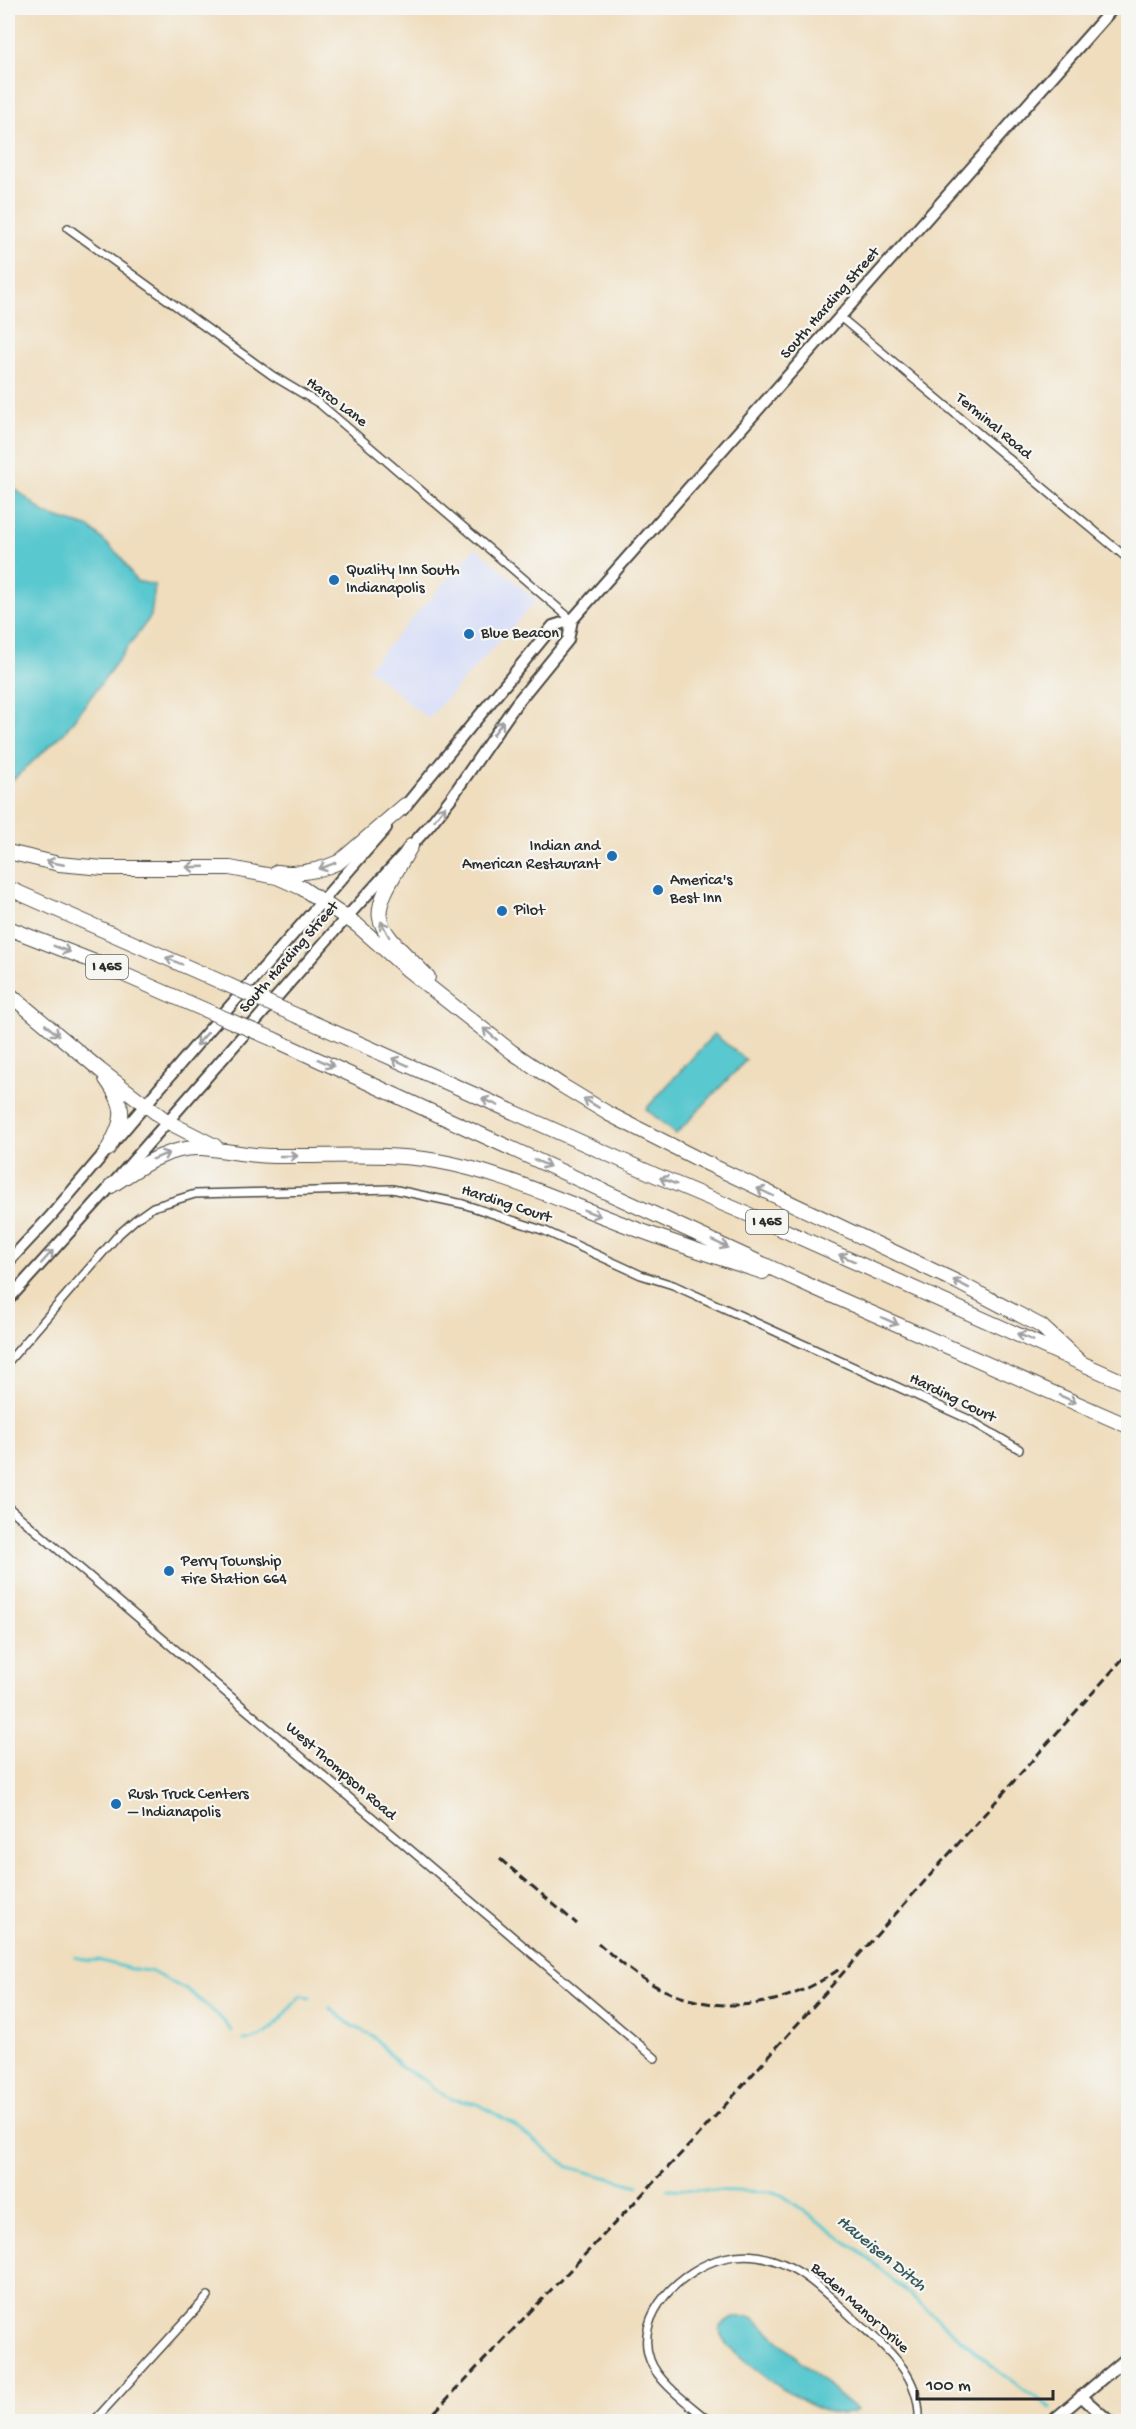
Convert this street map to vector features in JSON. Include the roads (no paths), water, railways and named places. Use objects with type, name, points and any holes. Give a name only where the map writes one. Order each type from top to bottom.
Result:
[{"type":"highway","points":[[8,852],[81,867],[133,869],[205,867],[299,874],[327,867],[347,856],[405,805]]},
{"type":"highway","points":[[411,846],[381,899],[379,916],[383,929],[468,1016]]},
{"type":"highway","points":[[253,872],[289,882],[322,901],[512,1052],[609,1114],[813,1215],[957,1282],[1041,1326],[1079,1361]]},
{"type":"highway","name":"I 465","points":[[8,888],[1128,1384]]},
{"type":"highway","name":"I 465","points":[[8,928],[95,962],[273,1038],[817,1289],[1128,1426]]},
{"type":"highway","points":[[8,993],[100,1070],[168,1122],[186,1133],[231,1152]]},
{"type":"highway","points":[[100,1070],[114,1090],[123,1110],[119,1129],[108,1149]]},
{"type":"highway","points":[[111,1186],[147,1163],[167,1154],[200,1148],[258,1156],[363,1156],[437,1161],[480,1171],[669,1242],[817,1289]]},
{"type":"main road","name":"South Harding Street","points":[[8,1300],[168,1122],[451,798],[516,704],[568,640],[572,620],[1113,8]]},
{"type":"main road","name":"South Harding Street","points":[[8,1262],[405,805],[553,626],[572,620]]},
{"type":"main road","points":[[1051,2421],[1128,2357]]},
{"type":"main road","points":[[1081,2396],[1110,2421]]},
{"type":"street","name":"Harco Lane","points":[[68,228],[273,376],[320,404],[572,620]]},
{"type":"street","name":"Terminal Road","points":[[840,316],[1128,559]]},
{"type":"street","name":"Harding Court","points":[[8,1362],[119,1234],[153,1208],[195,1194],[392,1189],[463,1204],[545,1231],[641,1275],[673,1285],[968,1419],[1019,1449]]},
{"type":"street","name":"West Thompson Road","points":[[8,1507],[655,2058]]},
{"type":"street","name":"Baden Manor Drive","points":[[710,2421],[657,2373],[649,2360],[646,2334],[653,2314],[688,2275],[705,2264],[732,2256],[751,2256],[772,2260],[790,2267],[807,2278],[891,2352],[906,2371],[914,2387],[919,2404],[919,2421]]},
{"type":"street","points":[[93,2421],[208,2296]]},
{"type":"water","points":[[8,483],[46,514],[90,528],[121,557],[136,581],[155,585],[151,616],[64,733],[8,784]]},
{"type":"water","points":[[714,1034],[746,1060],[676,1134],[646,1109]]},
{"type":"water","points":[[737,2317],[752,2317],[857,2410],[843,2414],[808,2404],[754,2368],[728,2346],[720,2332],[725,2322]]},
{"type":"waterway","name":"Haueisen Ditch","points":[[75,1957],[150,1971],[190,1992],[219,2016],[232,2031]]},
{"type":"waterway","name":"Haueisen Ditch","points":[[244,2040],[253,2039],[269,2031],[301,1995],[310,1998]]},
{"type":"waterway","name":"Haueisen Ditch","points":[[330,2008],[352,2026],[372,2035],[401,2067],[428,2082],[431,2087],[451,2099],[478,2104],[511,2123],[569,2167],[638,2186]]},
{"type":"waterway","name":"Haueisen Ditch","points":[[668,2189],[773,2192],[782,2195],[862,2253],[999,2372],[1051,2408]]},
{"type":"railway","points":[[425,2422],[695,2139],[1128,1653]]},
{"type":"railway","points":[[500,1859],[577,1924]]},
{"type":"railway","points":[[598,1943],[645,1980],[694,2001],[720,2005],[745,2005],[771,2001],[819,1982],[842,1967]]},
{"type":"place","name":"Quality Inn South Indianapolis","points":[[334,580]]},
{"type":"place","name":"Blue Beacon","points":[[469,634]]},
{"type":"place","name":"Indian and American Restaurant","points":[[612,856]]},
{"type":"place","name":"America's Best Inn","points":[[658,890]]},
{"type":"place","name":"Pilot","points":[[502,911]]},
{"type":"place","name":"Perry Township Fire Station 664","points":[[169,1571]]},
{"type":"place","name":"Rush Truck Centers – Indianapolis","points":[[116,1804]]}]
